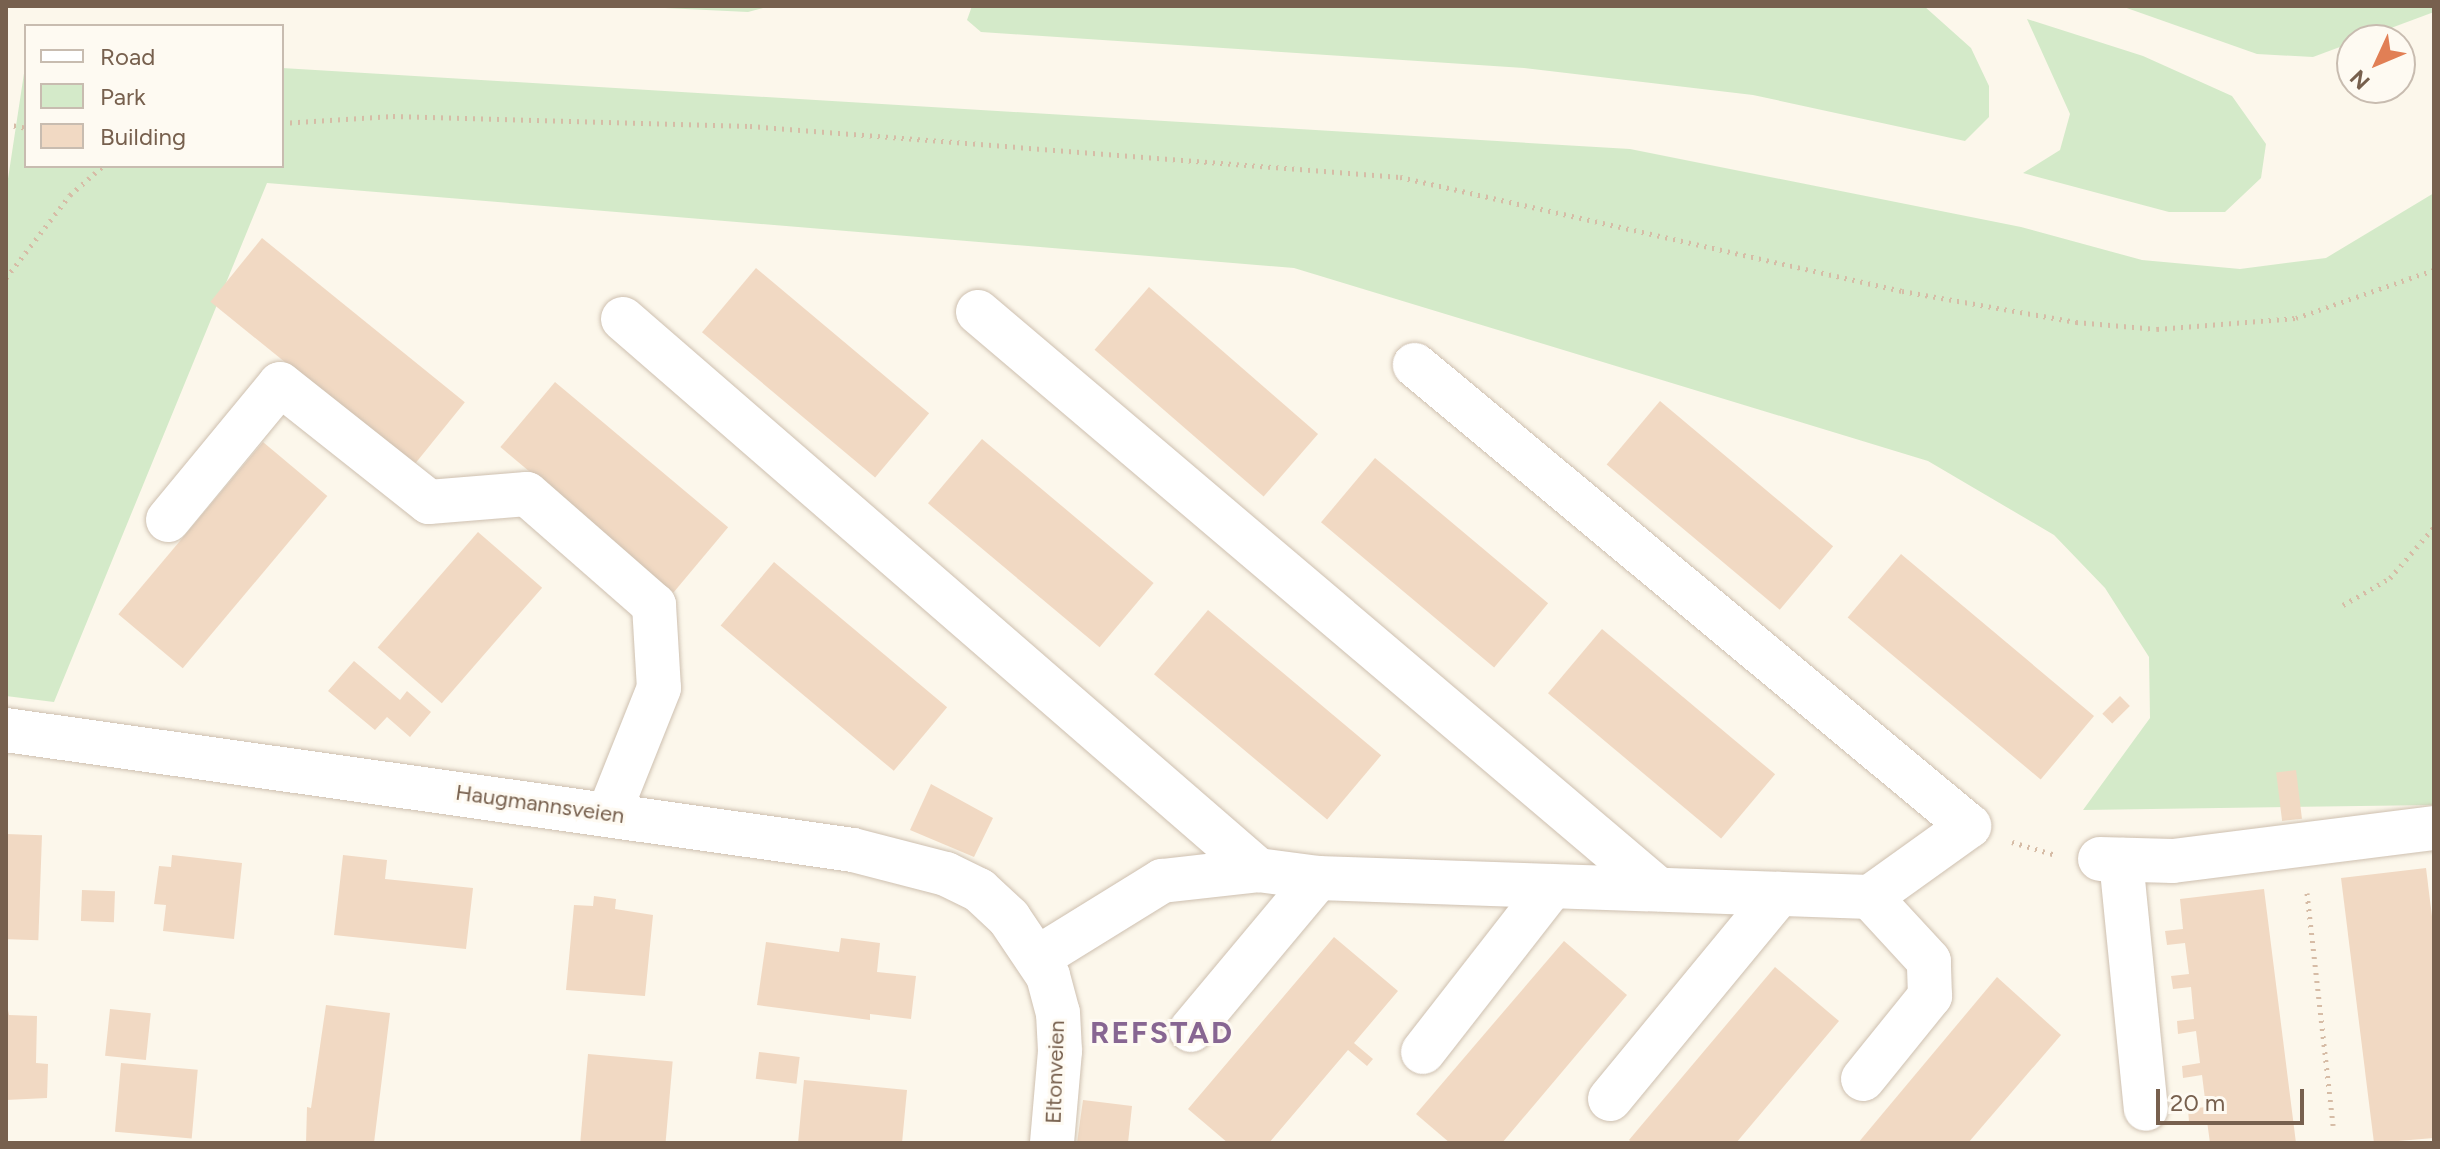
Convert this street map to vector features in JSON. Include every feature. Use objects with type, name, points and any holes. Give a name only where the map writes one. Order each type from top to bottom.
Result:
[{"type":"street","points":[[978,312],[1658,889]]},
{"type":"street","points":[[623,319],[1258,870]]},
{"type":"street","points":[[1039,957],[1162,881],[1258,870],[1318,878],[1870,897],[1969,826],[1415,365]]},
{"type":"street","points":[[168,520],[280,384],[429,502],[527,494],[654,605],[659,688],[609,813]]},
{"type":"street","name":"Haugmannsveien","points":[[6,730],[609,813],[853,850],[946,874],[979,890],[1039,957]]},
{"type":"street","points":[[2146,1109],[2110,860],[2173,861],[2434,828]]},
{"type":"street","points":[[1191,1030],[1318,878]]},
{"type":"street","points":[[1423,1052],[1552,886]]},
{"type":"street","points":[[1610,1099],[1779,894]]},
{"type":"street","points":[[1863,1079],[1930,996],[1929,961],[1870,897]]},
{"type":"street","name":"Eltonveien","points":[[1039,957],[1058,1013],[1052,1143]]},
{"type":"path","points":[[284,123],[393,116],[750,126],[1400,177],[1902,291],[2076,322],[2157,329],[2296,318],[2434,270]]},
{"type":"path","points":[[6,278],[70,195],[101,168]]},
{"type":"path","points":[[2343,605],[2390,578],[2434,527]]},
{"type":"path","points":[[1969,826],[2061,856],[2110,860]]},
{"type":"path","points":[[2306,882],[2333,1126]]},
{"type":"green space","points":[[623,6],[771,6],[748,12]]},
{"type":"green space","points":[[972,6],[1924,6],[1971,48],[1989,86],[1989,117],[1965,141],[1753,95],[1524,68],[981,32],[967,20]]},
{"type":"green space","points":[[2121,6],[2434,6],[2434,12],[2402,24],[2336,24],[2336,48],[2313,57],[2257,54]]},
{"type":"green space","points":[[2027,19],[2143,56],[2232,96],[2266,144],[2261,178],[2225,212],[2169,212],[2023,173],[2060,150],[2070,114]]},
{"type":"green space","points":[[284,68],[1630,149],[2021,227],[2142,260],[2240,269],[2326,258],[2434,193],[2434,805],[2083,810],[2150,718],[2149,657],[2105,588],[2054,535],[1928,461],[1294,268],[267,183],[54,702],[6,696],[6,192],[24,73],[24,168],[284,168]]},
{"type":"building","points":[[262,238],[465,402],[413,466],[210,302]]},
{"type":"building","points":[[756,268],[929,413],[875,478],[702,332]]},
{"type":"building","points":[[1149,287],[1318,434],[1264,497],[1095,350]]},
{"type":"building","points":[[555,382],[728,527],[673,592],[500,447]]},
{"type":"building","points":[[1660,401],[1833,546],[1780,610],[1607,465]]},
{"type":"building","points":[[982,439],[1154,583],[1100,647],[928,503]]},
{"type":"building","points":[[263,442],[327,496],[183,668],[118,614]]},
{"type":"building","points":[[1375,458],[1548,603],[1494,668],[1321,522]]},
{"type":"building","points":[[478,532],[542,588],[442,703],[378,647]]},
{"type":"building","points":[[1901,554],[2094,716],[2041,780],[1848,618]]},
{"type":"building","points":[[774,562],[947,707],[894,771],[721,626]]},
{"type":"building","points":[[1208,610],[1381,755],[1327,820],[1154,674]]},
{"type":"building","points":[[1602,629],[1775,774],[1721,839],[1548,693]]},
{"type":"building","points":[[354,661],[400,700],[407,691],[431,712],[410,737],[387,717],[375,730],[328,691]]},
{"type":"building","points":[[2120,696],[2130,706],[2112,724],[2102,714]]},
{"type":"building","points":[[2296,770],[2302,819],[2282,821],[2276,772]]},
{"type":"building","points":[[931,784],[993,818],[974,857],[910,830]]},
{"type":"building","points":[[6,834],[42,835],[38,940],[6,939]]},
{"type":"building","points":[[172,855],[242,863],[234,939],[163,931],[166,905],[154,904],[159,866],[171,867]]},
{"type":"building","points":[[343,855],[387,860],[385,879],[473,888],[466,949],[334,935]]},
{"type":"building","points":[[2426,868],[2434,933],[2434,1138],[2374,1143],[2341,878]]},
{"type":"building","points":[[2264,889],[2296,1143],[2210,1143],[2207,1121],[2189,1122],[2188,1109],[2206,1107],[2202,1075],[2183,1078],[2182,1066],[2200,1063],[2196,1031],[2178,1034],[2177,1021],[2194,1019],[2191,987],[2173,989],[2171,976],[2189,974],[2185,943],[2167,945],[2165,931],[2183,929],[2180,899]]},
{"type":"building","points":[[82,890],[115,891],[114,922],[81,921]]},
{"type":"building","points":[[594,896],[616,899],[615,909],[653,915],[645,996],[566,990],[574,905],[593,906]]},
{"type":"building","points":[[1334,937],[1398,991],[1354,1043],[1373,1059],[1367,1066],[1348,1050],[1269,1143],[1228,1143],[1188,1109]]},
{"type":"building","points":[[841,938],[880,943],[877,972],[916,976],[911,1019],[870,1014],[870,1020],[757,1005],[766,942],[839,952]]},
{"type":"building","points":[[1564,941],[1627,995],[1502,1143],[1450,1143],[1416,1114]]},
{"type":"building","points":[[1775,967],[1839,1021],[1736,1143],[1633,1143],[1629,1140]]},
{"type":"building","points":[[1997,977],[2061,1035],[1968,1143],[1858,1143]]},
{"type":"building","points":[[6,1000],[9,1015],[37,1016],[36,1063],[48,1064],[47,1098],[6,1100]]},
{"type":"building","points":[[326,1005],[390,1013],[374,1143],[306,1143],[307,1107],[311,1108]]},
{"type":"building","points":[[110,1009],[151,1013],[146,1060],[105,1056]]},
{"type":"building","points":[[759,1052],[800,1057],[796,1084],[756,1079]]},
{"type":"building","points":[[588,1054],[673,1061],[666,1143],[580,1143]]},
{"type":"building","points":[[121,1063],[198,1070],[192,1138],[115,1132]]},
{"type":"building","points":[[804,1080],[907,1090],[902,1143],[798,1143]]},
{"type":"building","points":[[1083,1100],[1132,1106],[1128,1143],[1077,1143]]},
{"type":"district","name":"REFSTAD","points":[[1162,1033]]}]
